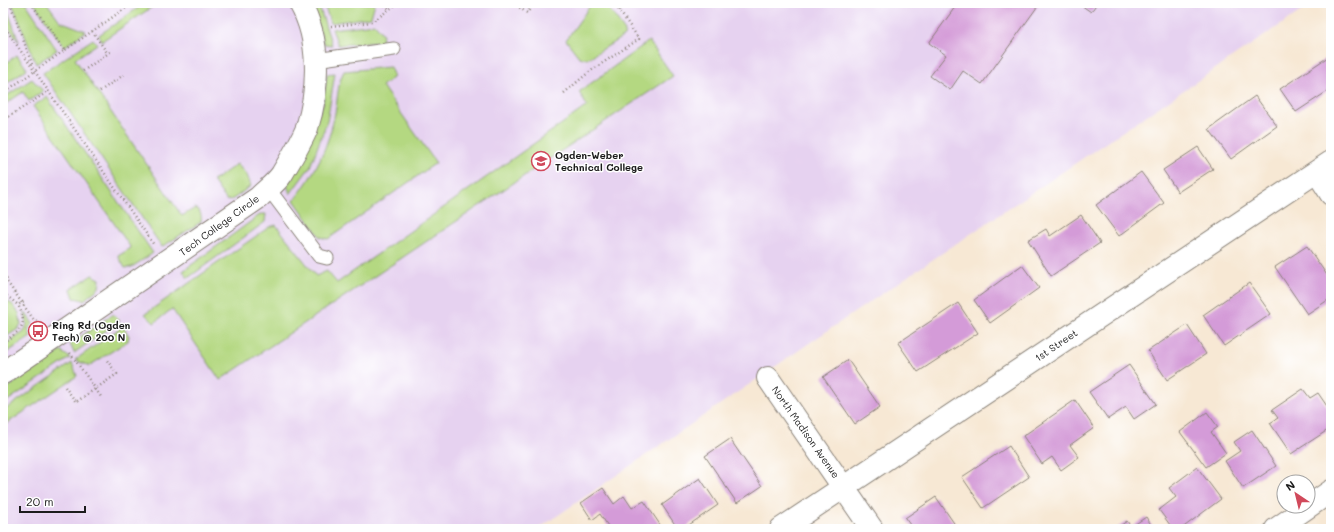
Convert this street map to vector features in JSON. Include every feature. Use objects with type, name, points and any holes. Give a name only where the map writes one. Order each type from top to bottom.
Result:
[{"type":"street","name":"Tech College Circle","points":[[3,373],[166,263],[258,198],[281,175],[306,129],[315,86],[315,48],[304,11],[300,3]]},
{"type":"street","points":[[1324,167],[1331,194]]},
{"type":"street","name":"1st Street","points":[[781,529],[1324,167]]},
{"type":"street","name":"North Madison Avenue","points":[[768,378],[844,486],[872,529]]},
{"type":"street","points":[[1276,529],[1331,491]]},
{"type":"lane","points":[[315,60],[394,49]]},
{"type":"lane","points":[[268,188],[318,256],[327,258]]},
{"type":"path","points":[[10,3],[35,71]]},
{"type":"path","points":[[31,3],[64,50]]},
{"type":"path","points":[[3,93],[134,3]]},
{"type":"path","points":[[380,3],[390,9]]},
{"type":"path","points":[[329,26],[372,22],[398,3]]},
{"type":"path","points":[[513,3],[527,13],[534,3]]},
{"type":"path","points":[[564,93],[589,72],[639,39],[614,3]]},
{"type":"path","points":[[619,10],[629,3]]},
{"type":"path","points":[[3,25],[158,250]]},
{"type":"path","points":[[83,71],[109,53],[92,31]]},
{"type":"path","points":[[100,91],[125,74]]},
{"type":"path","points":[[5,119],[49,91]]},
{"type":"path","points":[[6,279],[34,320],[42,323]]},
{"type":"path","points":[[3,295],[6,295],[18,305],[23,314],[24,324],[18,332],[3,342]]},
{"type":"path","points":[[18,305],[23,302]]},
{"type":"path","points":[[69,351],[72,359],[102,398]]},
{"type":"path","points":[[65,387],[76,402],[117,374],[106,359]]},
{"type":"shaded area","name":"Ogden-Weber Technical College","points":[[3,3],[1313,3],[846,318],[538,529],[3,529]]},
{"type":"green space","points":[[3,3],[5,3],[19,42],[3,19]]},
{"type":"green space","points":[[12,3],[26,3],[57,50],[36,64]]},
{"type":"green space","points":[[34,3],[47,3],[60,21],[86,31],[64,47]]},
{"type":"green space","points":[[145,3],[158,3],[102,41],[99,35]]},
{"type":"green space","points":[[310,3],[318,3],[332,45],[324,44]]},
{"type":"green space","points":[[323,3],[375,3],[371,17],[331,23]]},
{"type":"green space","points":[[592,3],[605,3],[625,31],[624,36],[587,59],[579,57],[566,40]]},
{"type":"green space","points":[[375,24],[383,35],[381,42],[338,45],[332,29]]},
{"type":"green space","points":[[93,39],[97,44],[75,59],[182,216],[195,208],[199,210],[201,214],[201,222],[162,247],[43,73]]},
{"type":"green space","points":[[649,41],[673,76],[220,380],[172,309],[154,323],[145,314],[269,227],[276,225],[316,276],[327,271],[337,283],[587,106],[579,92]]},
{"type":"green space","points":[[17,55],[27,69],[3,85],[3,65]]},
{"type":"green space","points":[[390,67],[394,77],[382,86],[436,163],[328,239],[320,237],[294,200],[315,170],[325,148],[332,125],[339,86],[344,71]]},
{"type":"green space","points":[[335,73],[327,122],[310,167],[290,194],[287,185],[323,104],[327,74]]},
{"type":"green space","points":[[32,79],[43,91],[29,101],[23,92],[4,105],[3,99],[6,96]]},
{"type":"green space","points":[[47,97],[153,253],[132,267],[125,268],[118,256],[131,248],[33,106]]},
{"type":"green space","points":[[237,164],[247,175],[251,186],[233,199],[227,201],[213,181]]},
{"type":"green space","points":[[261,214],[266,214],[265,222],[188,278],[183,271]]},
{"type":"green space","points":[[92,275],[100,279],[99,288],[84,300],[74,298],[71,289]]},
{"type":"green space","points":[[3,299],[12,304],[19,313],[21,324],[18,329],[3,339]]},
{"type":"green space","points":[[25,312],[33,324],[28,329],[31,337],[3,355],[3,346],[24,332],[27,324]]},
{"type":"green space","points":[[113,314],[120,321],[74,353],[70,344]]},
{"type":"green space","points":[[123,326],[129,336],[128,341],[89,366],[75,360]]},
{"type":"green space","points":[[61,351],[70,358],[3,404],[3,391]]},
{"type":"green space","points":[[72,363],[77,376],[3,426],[3,411]]},
{"type":"building","points":[[958,3],[1040,3],[982,84],[963,71],[950,90],[930,76],[946,55],[929,43]]},
{"type":"building","points":[[1078,3],[1097,3],[1091,12]]},
{"type":"building","points":[[1331,55],[1331,89],[1296,112],[1280,89]]},
{"type":"building","points":[[1255,96],[1277,126],[1231,159],[1209,129]]},
{"type":"building","points":[[1198,147],[1213,169],[1178,192],[1163,170]]},
{"type":"building","points":[[1141,172],[1164,203],[1119,236],[1096,205]]},
{"type":"building","points":[[1081,215],[1100,243],[1051,276],[1028,240],[1046,229],[1050,236]]},
{"type":"building","points":[[1307,246],[1331,281],[1331,298],[1307,314],[1275,267]]},
{"type":"building","points":[[1022,265],[1039,288],[990,323],[974,300]]},
{"type":"building","points":[[1249,283],[1271,314],[1224,346],[1203,315]]},
{"type":"building","points":[[958,303],[978,333],[918,372],[898,343]]},
{"type":"building","points":[[1187,325],[1206,354],[1167,380],[1148,351]]},
{"type":"building","points":[[848,360],[880,407],[855,424],[823,377]]},
{"type":"building","points":[[1129,365],[1156,404],[1134,419],[1126,407],[1108,419],[1089,392]]},
{"type":"building","points":[[1303,389],[1310,398],[1318,393],[1331,412],[1331,428],[1291,454],[1270,423],[1278,418],[1272,410]]},
{"type":"building","points":[[1075,400],[1094,428],[1070,445],[1079,457],[1061,470],[1052,457],[1042,464],[1023,436]]},
{"type":"building","points":[[1207,412],[1218,427],[1211,432],[1226,453],[1206,467],[1180,432]]},
{"type":"building","points":[[1252,430],[1276,466],[1243,488],[1225,461],[1240,451],[1234,442]]},
{"type":"building","points":[[730,439],[762,486],[737,503],[705,456]]},
{"type":"building","points":[[1009,446],[1029,477],[983,508],[962,477]]},
{"type":"building","points":[[1197,467],[1221,499],[1181,529],[1173,529],[1159,510],[1176,497],[1169,488]]},
{"type":"building","points":[[700,478],[718,505],[683,529],[678,529],[662,505]]},
{"type":"building","points":[[603,488],[614,504],[624,496],[632,508],[644,501],[663,529],[610,529],[600,514],[592,520],[581,503]]},
{"type":"building","points":[[936,497],[958,529],[913,529],[905,518]]},
{"type":"building","points":[[1146,517],[1154,529],[1117,528],[1127,521],[1131,527]]},
{"type":"place","name":"Ogden-Weber Technical College","points":[[541,161]]},
{"type":"place","name":"Ring Rd (Ogden Tech) @ 200 N","points":[[38,331]]}]
